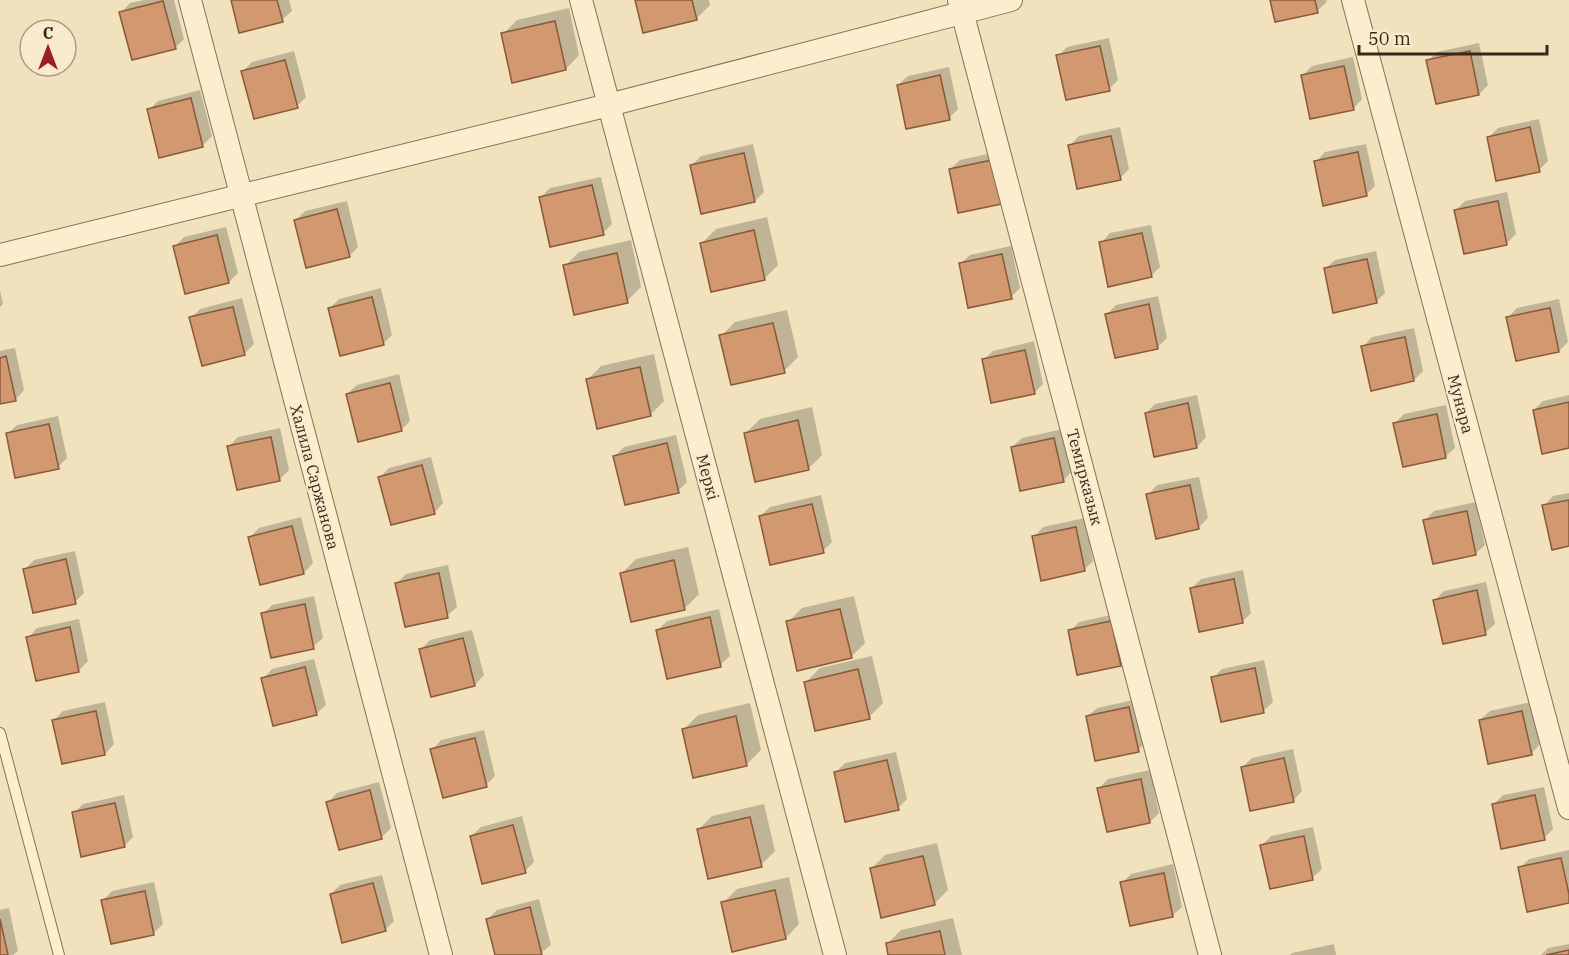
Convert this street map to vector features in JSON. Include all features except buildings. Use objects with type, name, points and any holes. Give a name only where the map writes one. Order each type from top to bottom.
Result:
[{"type":"street","name":"Халила Саржанова","points":[[190,0],[441,955]]},
{"type":"street","name":"Меркі","points":[[581,0],[835,955]]},
{"type":"street","points":[[0,255],[609,105],[961,6],[1011,0]]},
{"type":"street","name":"Мунара","points":[[1353,0],[1569,808]]},
{"type":"street","name":"Темирказык","points":[[961,6],[1210,955]]},
{"type":"lane","points":[[0,733],[59,955]]}]
